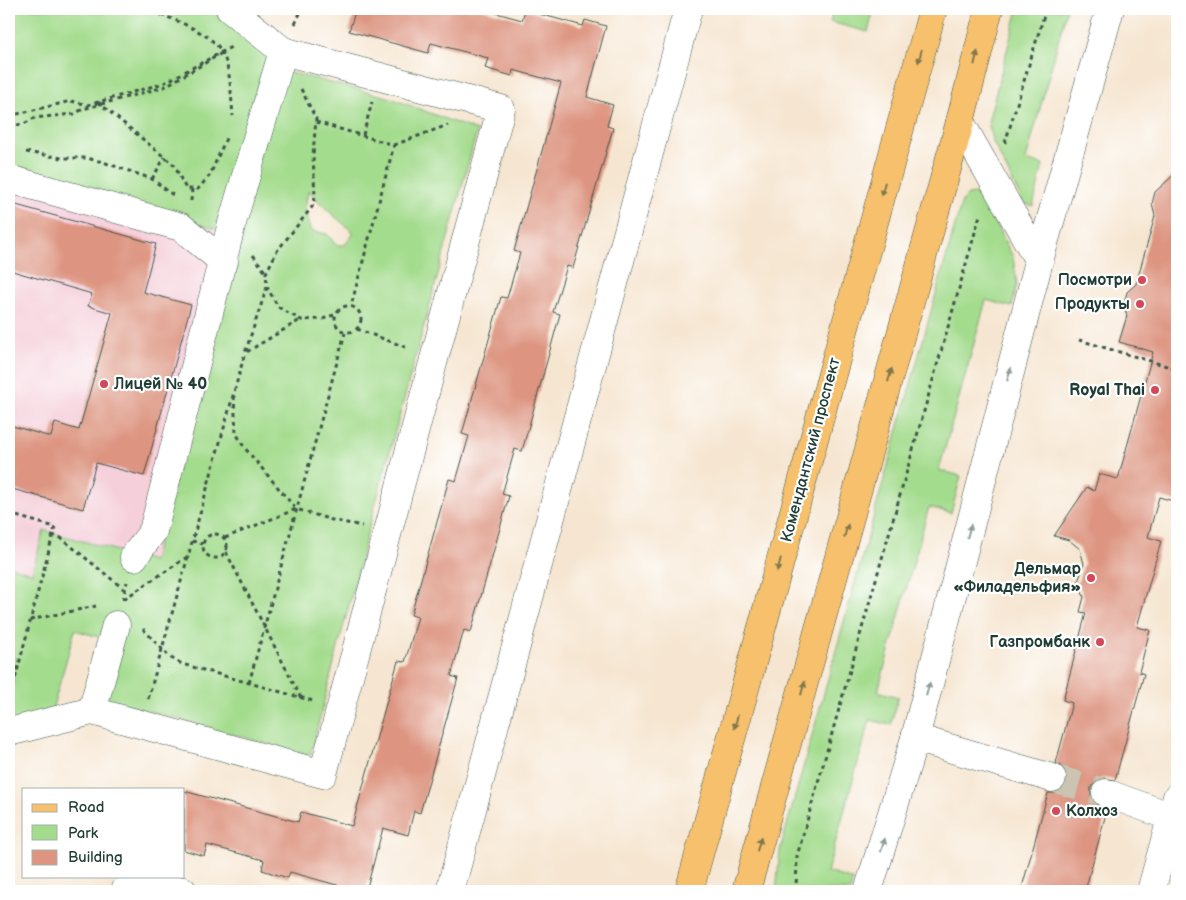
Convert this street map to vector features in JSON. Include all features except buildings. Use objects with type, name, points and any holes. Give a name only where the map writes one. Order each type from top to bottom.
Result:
[{"type":"main road","name":"Комендантский проспект","points":[[689,891],[933,9]]},
{"type":"main road","points":[[746,891],[960,122],[989,9]]},
{"type":"street","points":[[9,732],[92,711],[323,774],[501,109],[283,50],[230,9]]},
{"type":"street","points":[[450,891],[688,9]]},
{"type":"street","points":[[868,891],[915,738],[1039,261],[1110,9]]},
{"type":"street","points":[[134,557],[153,531],[224,262],[236,209],[283,50]]},
{"type":"street","points":[[960,122],[1039,261]]},
{"type":"street","points":[[9,179],[181,227],[224,262]]},
{"type":"street","points":[[92,711],[127,615]]},
{"type":"street","points":[[915,738],[1052,778]]},
{"type":"street","points":[[1106,793],[1175,811],[1151,891]]},
{"type":"street","points":[[125,891],[145,881],[183,891]]},
{"type":"path","points":[[146,9],[182,23],[216,44],[222,52],[228,75],[233,120]]},
{"type":"path","points":[[1004,146],[1046,9]]},
{"type":"path","points":[[9,126],[24,124],[34,118],[74,114],[99,104],[164,87],[222,52],[261,34]]},
{"type":"path","points":[[141,724],[245,353],[267,287],[266,273],[277,252],[312,207],[315,188],[313,155],[316,122],[300,86]]},
{"type":"path","points":[[363,135],[374,92]]},
{"type":"path","points":[[9,116],[71,101],[88,105],[99,104],[174,165],[186,189],[198,189],[210,175],[229,129]]},
{"type":"path","points":[[316,122],[394,145],[456,122]]},
{"type":"path","points":[[351,306],[394,145]]},
{"type":"path","points":[[18,151],[48,157],[86,158],[152,179],[180,199]]},
{"type":"path","points":[[152,179],[164,157]]},
{"type":"path","points":[[187,204],[191,205],[192,189]]},
{"type":"path","points":[[796,891],[797,856],[982,208]]},
{"type":"path","points":[[267,287],[278,307],[301,320]]},
{"type":"path","points":[[245,353],[301,320],[323,319],[336,314],[342,307],[351,306],[358,310],[362,318],[357,329]]},
{"type":"path","points":[[336,314],[337,327],[345,333]]},
{"type":"path","points":[[345,333],[357,329],[417,351]]},
{"type":"path","points":[[249,683],[345,333]]},
{"type":"path","points":[[1079,340],[1177,369]]},
{"type":"path","points":[[234,393],[236,433],[244,447],[296,509],[352,524]]},
{"type":"path","points":[[225,538],[296,509]]},
{"type":"path","points":[[9,514],[55,527],[9,702]]},
{"type":"path","points":[[210,534],[218,534],[225,538],[228,546],[226,552],[218,558],[210,557],[204,552],[203,544],[210,534]]},
{"type":"path","points":[[52,535],[61,538],[125,590]]},
{"type":"path","points":[[192,541],[203,544]]},
{"type":"path","points":[[226,552],[301,698]]},
{"type":"path","points":[[134,557],[125,590],[127,615],[162,649],[182,664],[315,701]]},
{"type":"shaded area","name":"Лицей № 40","points":[[9,169],[230,234],[236,239],[153,562],[44,530],[32,573],[9,566]]},
{"type":"green space","points":[[9,9],[216,9],[268,51],[216,229],[9,169]]},
{"type":"green space","points":[[834,9],[874,9],[868,32],[830,22]]},
{"type":"green space","points":[[1018,9],[1067,9],[1026,160],[1043,165],[1033,206],[1023,203],[992,140],[988,122]]},
{"type":"green space","points":[[284,71],[388,97],[477,131],[367,535],[310,756],[96,696],[112,641],[75,630],[50,717],[9,727],[9,566],[32,573],[44,530],[153,561],[242,213]],"holes":[[[308,190],[354,233],[345,245],[336,245],[327,234],[311,231],[305,211]]]},
{"type":"green space","points":[[974,194],[982,198],[1013,257],[1017,284],[1012,307],[986,300],[939,470],[961,476],[951,513],[929,507],[878,691],[898,697],[891,725],[870,720],[827,872],[853,880],[850,891],[776,891],[780,850],[962,201],[968,195]]},
{"type":"tunnel","points":[[1052,778],[1106,793]]},
{"type":"place","name":"Посмотри","points":[[1142,280]]},
{"type":"place","name":"Продукты","points":[[1140,304]]},
{"type":"place","name":"Лицей № 40","points":[[104,384]]},
{"type":"place","name":"Royal Thai","points":[[1155,390]]},
{"type":"place","name":"Дельмар «Филадельфия»","points":[[1091,578]]},
{"type":"place","name":"Газпромбанк","points":[[1100,642]]},
{"type":"place","name":"Колхоз","points":[[1056,811]]}]
